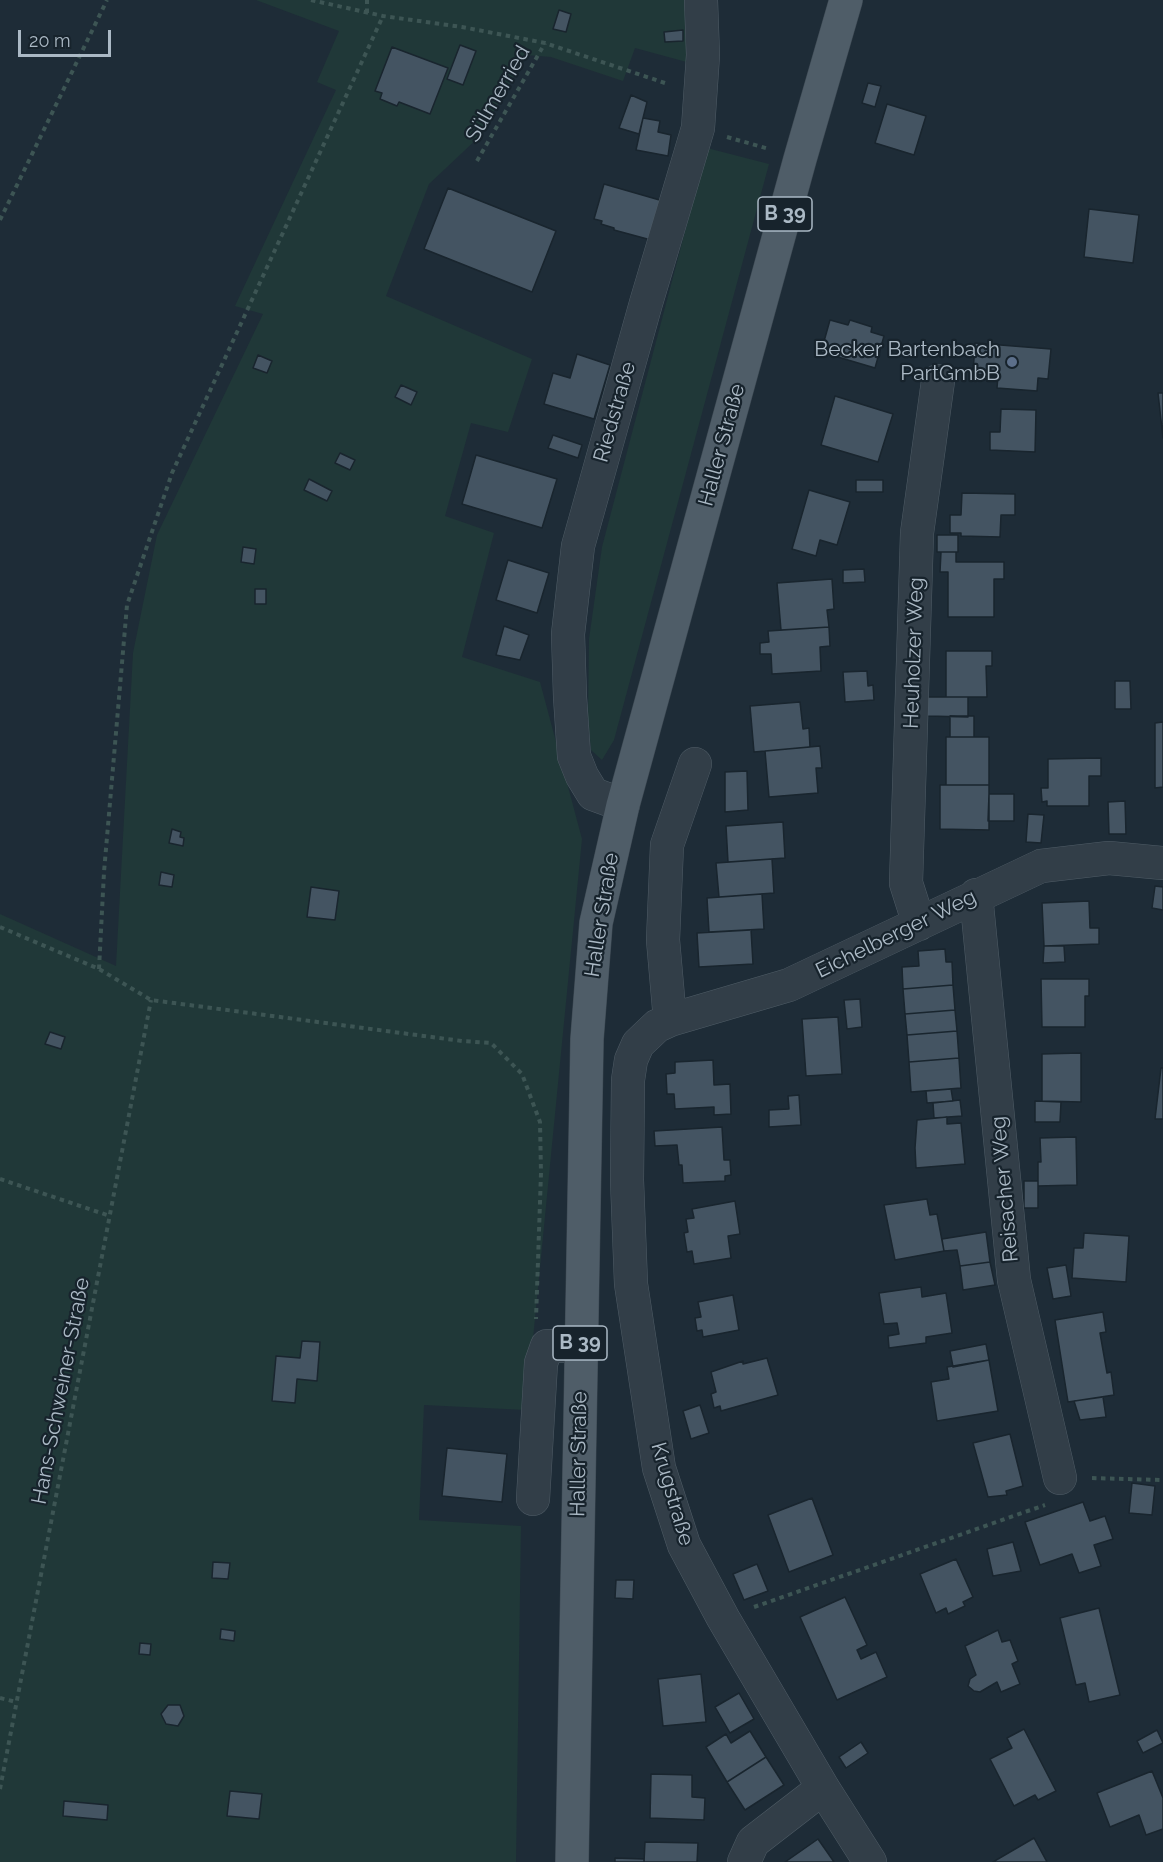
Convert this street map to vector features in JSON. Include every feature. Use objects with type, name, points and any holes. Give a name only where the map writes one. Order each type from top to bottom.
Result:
[{"type":"main road","name":"Haller Straße","points":[[573,1862],[587,1039],[591,968],[599,911],[623,805],[800,159],[846,0]]},
{"type":"street","name":"Riedstraße","points":[[623,805],[593,794],[574,756],[568,634],[578,546],[698,128],[703,55],[701,0]]},
{"type":"street","name":"Heuholzer Weg","points":[[919,924],[906,883],[917,533],[938,381]]},
{"type":"street","points":[[670,1020],[663,940],[667,845],[695,764]]},
{"type":"street","name":"Eichelberger Weg","points":[[638,1044],[657,1026],[670,1020],[789,985],[1041,866],[1109,858],[1163,863]]},
{"type":"street","name":"Reisacher Weg","points":[[976,895],[1014,1280],[1059,1478]]},
{"type":"street","name":"Krugstraße","points":[[638,1044],[631,1060],[628,1080],[627,1180],[631,1284],[659,1468],[684,1545],[723,1618],[823,1788],[870,1862]]},
{"type":"street","points":[[533,1499],[541,1363],[547,1346],[580,1346]]},
{"type":"street","points":[[744,1862],[753,1842],[823,1788]]},
{"type":"path","points":[[0,220],[107,0]]},
{"type":"path","points":[[311,0],[383,16],[462,27],[544,43],[701,95]]},
{"type":"path","points":[[367,0],[367,13]]},
{"type":"path","points":[[99,969],[104,872],[127,605],[172,473],[383,16]]},
{"type":"path","name":"Sülmerried","points":[[477,160],[544,43]]},
{"type":"path","points":[[698,128],[800,159]]},
{"type":"path","points":[[0,927],[99,969],[151,999],[491,1043],[522,1074],[540,1122],[542,1173],[535,1333],[547,1346]]},
{"type":"path","name":"Hans-Schweiner-Straße","points":[[0,1789],[151,999]]},
{"type":"path","points":[[0,1179],[110,1215]]},
{"type":"path","points":[[723,1618],[1048,1504],[1059,1478],[1163,1480]]},
{"type":"path","points":[[0,1698],[16,1702]]},
{"type":"green space","points":[[256,0],[690,0],[694,64],[635,48],[623,81],[551,57],[526,55],[480,136],[429,184],[386,296],[532,359],[508,432],[471,423],[445,516],[494,533],[462,657],[540,682],[582,839],[526,1410],[424,1405],[419,1520],[521,1526],[516,1862],[0,1862],[0,914],[116,966],[133,653],[157,535],[263,314],[235,306],[336,90],[317,82],[339,31]]},
{"type":"green space","points":[[707,148],[769,164],[614,740],[602,760],[591,750],[588,719],[589,639],[602,547]]},
{"type":"building","points":[[559,10],[571,14],[566,32],[553,29]]},
{"type":"building","points":[[683,30],[683,41],[665,42],[664,32]]},
{"type":"building","points":[[460,45],[476,51],[463,85],[447,79]]},
{"type":"building","points":[[392,47],[448,68],[430,114],[399,102],[397,106],[380,99],[382,93],[375,91]]},
{"type":"building","points":[[868,83],[881,86],[875,107],[862,103]]},
{"type":"building","points":[[631,95],[647,102],[639,134],[619,128]]},
{"type":"building","points":[[887,104],[926,116],[914,155],[875,143]]},
{"type":"building","points":[[643,118],[660,121],[658,132],[671,135],[668,156],[636,150]]},
{"type":"building","points":[[604,184],[663,201],[651,240],[614,230],[614,228],[601,224],[602,221],[594,219]]},
{"type":"building","points":[[448,188],[556,231],[532,292],[424,249]]},
{"type":"building","points":[[1089,209],[1139,215],[1133,263],[1084,257]]},
{"type":"building","points":[[830,320],[848,325],[850,320],[872,327],[871,332],[884,336],[875,368],[821,352]]},
{"type":"building","name":"Becker Bartenbach PartGmbB","points":[[975,343],[1051,349],[1048,379],[1038,378],[1037,391],[997,388],[998,376],[973,374]]},
{"type":"building","points":[[577,354],[610,365],[594,419],[544,404],[553,373],[570,378]]},
{"type":"building","points":[[258,355],[272,361],[267,373],[253,368]]},
{"type":"building","points":[[401,385],[417,392],[411,405],[395,397]]},
{"type":"building","points":[[1158,393],[1163,393],[1163,438]]},
{"type":"building","points":[[835,396],[893,414],[878,462],[821,445]]},
{"type":"building","points":[[1001,409],[1036,410],[1035,452],[990,450],[990,432],[1000,432]]},
{"type":"building","points":[[553,435],[582,445],[578,458],[548,448]]},
{"type":"building","points":[[340,453],[355,460],[350,470],[335,463]]},
{"type":"building","points":[[476,455],[557,479],[542,528],[462,504]]},
{"type":"building","points":[[309,479],[332,491],[327,501],[304,490]]},
{"type":"building","points":[[856,480],[883,480],[883,492],[856,492]]},
{"type":"building","points":[[809,490],[850,502],[837,545],[820,540],[816,556],[792,549]]},
{"type":"building","points":[[962,493],[1015,494],[1015,515],[1001,515],[1000,537],[961,536],[961,533],[950,533],[950,515],[961,515]]},
{"type":"building","points":[[937,535],[958,535],[958,552],[937,552]]},
{"type":"building","points":[[243,547],[256,549],[254,564],[241,562]]},
{"type":"building","points":[[941,552],[956,552],[956,562],[1004,562],[1004,579],[994,579],[994,617],[948,617],[948,572],[940,572]]},
{"type":"building","points":[[508,560],[549,573],[537,613],[496,600]]},
{"type":"building","points":[[864,569],[865,582],[843,583],[843,570]]},
{"type":"building","points":[[832,579],[834,609],[827,610],[829,627],[781,630],[777,583]]},
{"type":"building","points":[[255,589],[266,589],[266,604],[255,604]]},
{"type":"building","points":[[504,626],[529,635],[520,660],[496,655]]},
{"type":"building","points":[[829,627],[830,646],[820,647],[821,671],[772,674],[771,654],[760,654],[760,643],[769,642],[768,631]]},
{"type":"building","points":[[946,651],[992,651],[992,666],[986,666],[987,697],[946,697]]},
{"type":"building","points":[[867,671],[868,686],[873,685],[874,700],[845,702],[843,672]]},
{"type":"building","points":[[1115,681],[1130,681],[1131,709],[1115,709]]},
{"type":"building","points":[[926,697],[968,697],[968,717],[927,716]]},
{"type":"building","points":[[800,702],[803,729],[809,728],[810,747],[754,752],[750,706]]},
{"type":"building","points":[[950,716],[974,716],[974,737],[950,737]]},
{"type":"building","points":[[1163,722],[1163,787],[1155,788],[1155,723]]},
{"type":"building","points":[[946,737],[989,737],[989,785],[946,785]]},
{"type":"building","points":[[820,746],[822,768],[816,768],[818,793],[769,797],[765,751]]},
{"type":"building","points":[[1101,758],[1101,776],[1089,776],[1089,806],[1047,806],[1047,801],[1042,802],[1041,788],[1048,788],[1048,759]]},
{"type":"building","points":[[747,771],[748,810],[725,812],[725,772]]},
{"type":"building","points":[[940,785],[989,785],[989,830],[940,829]]},
{"type":"building","points":[[989,794],[1014,794],[1014,821],[988,821]]},
{"type":"building","points":[[1125,801],[1126,834],[1109,834],[1108,802]]},
{"type":"building","points":[[1028,814],[1044,815],[1041,843],[1026,842]]},
{"type":"building","points":[[783,822],[785,858],[728,862],[726,826]]},
{"type":"building","points":[[172,829],[181,832],[180,837],[184,838],[183,846],[169,843]]},
{"type":"building","points":[[772,859],[774,893],[719,897],[716,863]]},
{"type":"building","points":[[161,872],[174,875],[172,887],[159,885]]},
{"type":"building","points":[[1155,886],[1163,887],[1163,910],[1152,908]]},
{"type":"building","points":[[311,887],[339,891],[335,920],[307,917]]},
{"type":"building","points":[[762,894],[764,929],[709,932],[707,898]]},
{"type":"building","points":[[1089,901],[1090,928],[1099,928],[1099,944],[1044,946],[1042,903]]},
{"type":"building","points":[[751,930],[753,964],[699,967],[697,933]]},
{"type":"building","points":[[1044,946],[1064,946],[1065,962],[1043,963]]},
{"type":"building","points":[[945,949],[946,962],[952,962],[953,985],[903,989],[902,967],[919,966],[918,951]]},
{"type":"building","points":[[1041,979],[1089,979],[1089,996],[1085,996],[1085,1027],[1042,1027]]},
{"type":"building","points":[[953,985],[955,1010],[905,1014],[903,989]]},
{"type":"building","points":[[860,999],[862,1027],[847,1029],[844,1000]]},
{"type":"building","points":[[955,1010],[957,1031],[907,1035],[905,1014]]},
{"type":"building","points":[[838,1017],[842,1074],[806,1076],[802,1019]]},
{"type":"building","points":[[957,1031],[959,1058],[909,1062],[907,1035]]},
{"type":"building","points":[[50,1032],[65,1037],[61,1049],[45,1044]]},
{"type":"building","points":[[1081,1053],[1081,1102],[1042,1101],[1042,1054]]},
{"type":"building","points":[[959,1058],[961,1088],[911,1092],[909,1062]]},
{"type":"building","points":[[713,1060],[714,1085],[730,1084],[731,1114],[714,1115],[714,1107],[675,1109],[674,1094],[667,1094],[666,1074],[675,1073],[675,1062]]},
{"type":"building","points":[[1161,1068],[1163,1068],[1163,1119],[1155,1119]]},
{"type":"building","points":[[951,1089],[953,1101],[927,1103],[926,1091]]},
{"type":"building","points":[[799,1095],[801,1125],[769,1127],[769,1110],[789,1109],[788,1096]]},
{"type":"building","points":[[960,1100],[962,1116],[934,1118],[933,1103]]},
{"type":"building","points":[[1035,1101],[1061,1102],[1060,1122],[1035,1122]]},
{"type":"building","points":[[947,1117],[947,1124],[961,1123],[965,1164],[916,1168],[917,1120]]},
{"type":"building","points":[[722,1127],[724,1160],[730,1160],[731,1175],[725,1176],[725,1181],[683,1183],[682,1165],[679,1165],[677,1145],[655,1146],[654,1131]]},
{"type":"building","points":[[1076,1137],[1077,1185],[1038,1186],[1038,1162],[1041,1162],[1040,1138]]},
{"type":"building","points":[[1024,1181],[1038,1181],[1038,1208],[1024,1208]]},
{"type":"building","points":[[927,1199],[930,1215],[937,1214],[944,1251],[895,1260],[884,1205]]},
{"type":"building","points":[[735,1201],[740,1234],[728,1236],[731,1258],[694,1264],[692,1251],[687,1252],[684,1233],[688,1232],[686,1219],[694,1218],[692,1209]]},
{"type":"building","points":[[986,1232],[990,1262],[960,1266],[957,1250],[944,1251],[942,1239]]},
{"type":"building","points":[[1084,1233],[1129,1236],[1126,1282],[1072,1278],[1074,1248],[1083,1248]]},
{"type":"building","points":[[990,1262],[995,1285],[963,1290],[960,1266]]},
{"type":"building","points":[[1066,1265],[1071,1296],[1053,1299],[1047,1268]]},
{"type":"building","points":[[921,1287],[922,1297],[946,1293],[952,1333],[926,1337],[926,1343],[889,1348],[888,1336],[899,1334],[897,1323],[884,1324],[879,1293]]},
{"type":"building","points":[[733,1295],[739,1330],[703,1337],[702,1330],[697,1331],[695,1318],[701,1317],[698,1302]]},
{"type":"building","points":[[1103,1312],[1106,1332],[1100,1333],[1107,1373],[1111,1372],[1114,1395],[1068,1402],[1055,1320]]},
{"type":"building","points":[[302,1341],[320,1342],[317,1381],[297,1379],[295,1403],[272,1401],[276,1356],[300,1358]]},
{"type":"building","points":[[986,1344],[989,1360],[953,1367],[950,1351]]},
{"type":"building","points":[[767,1358],[778,1395],[721,1411],[720,1406],[714,1408],[711,1394],[716,1392],[711,1372],[743,1361],[743,1364]]},
{"type":"building","points":[[989,1360],[998,1411],[937,1421],[931,1382],[949,1379],[947,1367]]},
{"type":"building","points":[[1103,1397],[1106,1417],[1080,1420],[1074,1401]]},
{"type":"building","points":[[700,1405],[709,1433],[691,1439],[683,1411]]},
{"type":"building","points":[[1010,1434],[1023,1486],[1006,1491],[1007,1495],[988,1497],[973,1443]]},
{"type":"building","points":[[447,1448],[507,1454],[502,1502],[442,1496]]},
{"type":"building","points":[[1132,1483],[1155,1486],[1152,1515],[1129,1513]]},
{"type":"building","points":[[812,1498],[833,1555],[789,1572],[768,1515]]},
{"type":"building","points":[[1083,1502],[1090,1521],[1105,1516],[1113,1539],[1094,1545],[1101,1566],[1079,1573],[1072,1554],[1040,1565],[1025,1522]]},
{"type":"building","points":[[1013,1542],[1021,1571],[993,1576],[987,1549]]},
{"type":"building","points":[[956,1559],[973,1597],[963,1602],[965,1606],[948,1614],[946,1608],[936,1613],[920,1574]]},
{"type":"building","points":[[213,1562],[230,1563],[228,1579],[212,1578]]},
{"type":"building","points":[[757,1564],[768,1591],[744,1600],[733,1574]]},
{"type":"building","points":[[616,1580],[634,1580],[633,1599],[615,1598]]},
{"type":"building","points":[[845,1597],[867,1645],[857,1650],[861,1659],[876,1652],[887,1677],[837,1700],[800,1617]]},
{"type":"building","points":[[1099,1608],[1120,1695],[1089,1702],[1085,1683],[1076,1685],[1060,1618]]},
{"type":"building","points":[[221,1629],[235,1631],[234,1641],[220,1639]]},
{"type":"building","points":[[998,1630],[1002,1642],[1010,1640],[1018,1661],[1012,1664],[1020,1684],[1001,1692],[997,1682],[980,1692],[974,1691],[968,1686],[970,1679],[976,1675],[965,1646]]},
{"type":"building","points":[[140,1643],[151,1644],[150,1655],[139,1654]]},
{"type":"building","points":[[701,1674],[706,1722],[663,1726],[658,1679]]},
{"type":"building","points":[[739,1693],[754,1719],[730,1733],[715,1707]]},
{"type":"building","points":[[168,1705],[180,1705],[184,1716],[178,1726],[166,1724],[161,1714]]},
{"type":"building","points":[[1024,1729],[1056,1791],[1038,1800],[1035,1795],[1014,1806],[990,1759],[1012,1748],[1007,1738]]},
{"type":"building","points":[[1157,1730],[1163,1743],[1143,1753],[1137,1741]]},
{"type":"building","points":[[750,1731],[766,1757],[727,1782],[706,1747],[726,1734],[731,1743]]},
{"type":"building","points":[[861,1742],[868,1753],[846,1768],[839,1757]]},
{"type":"building","points":[[766,1757],[784,1785],[745,1810],[727,1782]]},
{"type":"building","points":[[1152,1771],[1163,1798],[1163,1829],[1146,1835],[1139,1815],[1110,1827],[1097,1793]]},
{"type":"building","points":[[651,1774],[692,1775],[692,1797],[705,1798],[704,1820],[650,1818]]},
{"type":"building","points":[[230,1791],[262,1794],[259,1819],[227,1816]]},
{"type":"building","points":[[64,1801],[108,1805],[107,1820],[63,1816]]},
{"type":"building","points":[[1034,1838],[1047,1862],[993,1862]]},
{"type":"building","points":[[818,1839],[834,1862],[785,1862]]},
{"type":"building","points":[[645,1842],[698,1843],[697,1862],[644,1862]]},
{"type":"building","points":[[615,1858],[644,1859],[644,1862],[615,1862]]},
{"type":"place","name":"Becker Bartenbach PartGmbB","points":[[1012,362]]}]
